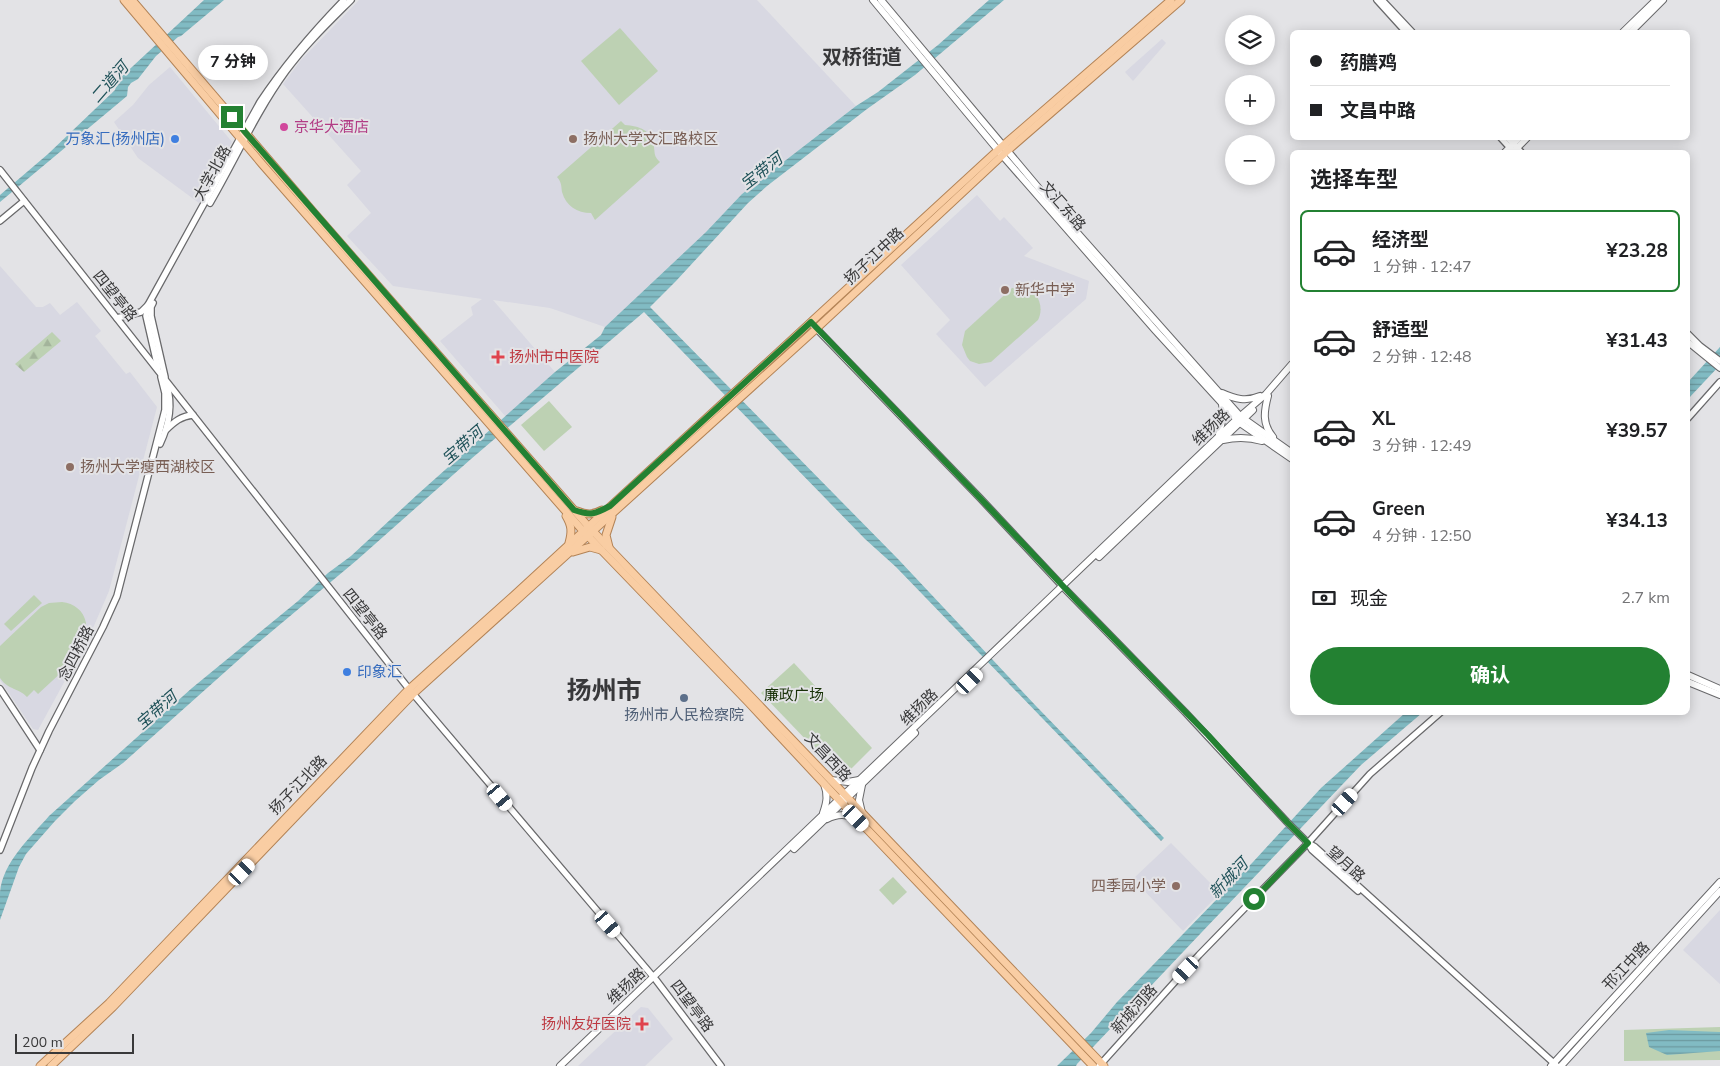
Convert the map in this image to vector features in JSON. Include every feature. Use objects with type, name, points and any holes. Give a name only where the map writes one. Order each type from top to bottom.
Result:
[{"type":"main road","points":[[124,0],[159,37],[494,424],[574,510],[588,531]]},
{"type":"main road","points":[[132,0],[159,37]]},
{"type":"main road","name":"文汇东路","points":[[873,0],[913,43],[1149,323],[1222,404],[1240,419]]},
{"type":"main road","name":"文汇东路","points":[[881,0],[913,43]]},
{"type":"main road","name":"扬子江中路","points":[[737,395],[811,322],[1171,0]]},
{"type":"main road","name":"扬子江中路","points":[[588,531],[729,402],[816,329],[1003,151],[1181,0]]},
{"type":"main road","points":[[1625,30],[1656,0]]},
{"type":"main road","points":[[1633,30],[1663,0]]},
{"type":"main road","points":[[1513,150],[1525,140]]},
{"type":"main road","name":"文汇东路","points":[[1003,151],[1240,419]]},
{"type":"main road","name":"维扬路","points":[[1267,395],[1290,366]]},
{"type":"main road","name":"维扬路","points":[[565,1066],[1290,372]]},
{"type":"main road","points":[[1218,392],[1238,399],[1251,400],[1267,395],[1264,416],[1268,431],[1278,444]]},
{"type":"main road","points":[[1222,404],[1223,417],[1219,439],[1248,437],[1265,441]]},
{"type":"main road","points":[[1240,419],[1265,441],[1290,459]]},
{"type":"main road","points":[[1240,419],[1290,452]]},
{"type":"main road","points":[[505,435],[557,501],[570,522],[572,532],[569,544]]},
{"type":"main road","points":[[557,501],[588,531]]},
{"type":"main road","points":[[568,554],[590,547],[605,549],[612,510],[585,514],[574,510]]},
{"type":"main road","name":"扬子江北路","points":[[40,1066],[109,1003],[411,691],[569,544],[588,531]]},
{"type":"main road","name":"扬子江北路","points":[[51,1066],[113,1007],[411,691],[568,554],[588,531]]},
{"type":"main road","name":"文昌西路","points":[[588,531],[823,783],[844,799]]},
{"type":"main road","name":"文昌西路","points":[[605,549],[831,780],[844,799],[1091,1063]]},
{"type":"main road","points":[[1690,677],[1720,689]]},
{"type":"main road","points":[[1690,683],[1720,695]]},
{"type":"main road","points":[[823,783],[827,794],[827,803],[823,818],[845,814],[859,815],[862,782],[831,780]]},
{"type":"main road","name":"文昌西路","points":[[859,815],[1080,1040],[1102,1065]]},
{"type":"main road","name":"邗江中路","points":[[1554,1065],[1720,882]]},
{"type":"main road","name":"邗江中路","points":[[1554,1065],[1720,892]]},
{"type":"main road","name":"维扬路","points":[[560,1066],[655,979]]},
{"type":"street","name":"大学北路","points":[[166,381],[151,316],[151,307],[244,136],[260,102],[310,34],[344,0]]},
{"type":"street","name":"大学北路","points":[[148,305],[244,136],[286,70],[313,38],[351,0]]},
{"type":"street","points":[[1376,0],[1404,30]]},
{"type":"street","points":[[1382,0],[1410,30]]},
{"type":"street","points":[[1503,140],[1513,150]]},
{"type":"street","name":"四望亭路","points":[[0,170],[328,588],[411,691],[655,979],[722,1066]]},
{"type":"street","points":[[0,221],[24,201]]},
{"type":"street","points":[[117,318],[141,312],[148,305]]},
{"type":"street","points":[[148,305],[146,316],[159,371]]},
{"type":"street","name":"望月路","points":[[811,322],[1064,588],[1216,744],[1287,822],[1554,1065]]},
{"type":"street","points":[[1690,336],[1720,368]]},
{"type":"street","points":[[1690,343],[1720,361]]},
{"type":"street","name":"念四桥路","points":[[0,850],[40,750],[117,596],[166,410],[165,393],[159,371]]},
{"type":"street","name":"念四桥路","points":[[153,460],[166,430],[170,410],[170,396],[166,381]]},
{"type":"street","points":[[1690,416],[1720,382]]},
{"type":"street","points":[[166,430],[176,421],[186,416],[193,416]]},
{"type":"street","points":[[0,689],[40,750]]},
{"type":"street","name":"新城河路","points":[[1102,1065],[1200,956],[1308,843],[1370,774],[1438,715]]},
{"type":"shaded area","name":"扬州大学文汇路校区","points":[[359,0],[757,0],[856,106],[742,194],[706,232],[605,327],[550,308],[493,300],[555,372],[506,417],[440,341],[473,315],[471,307],[482,299],[393,286],[347,236],[371,213],[347,185],[361,171],[283,84],[301,60]]},
{"type":"shaded area","points":[[1162,39],[1166,43],[1133,81],[1125,72]]},
{"type":"shaded area","points":[[170,67],[232,142],[199,203],[138,158],[114,122],[133,105],[149,85]]},
{"type":"shaded area","name":"新华中学","points":[[977,195],[1000,221],[1004,217],[1033,248],[1024,256],[1089,281],[1086,299],[985,387],[936,334],[950,320],[901,265]]},
{"type":"shaded area","name":"扬州大学瘦西湖校区","points":[[0,266],[36,307],[43,307],[50,303],[60,315],[77,302],[101,331],[95,336],[126,374],[130,372],[157,407],[109,591],[90,635],[77,648],[80,652],[79,655],[38,730],[33,729],[0,680]]},
{"type":"shaded area","name":"四季园小学","points":[[1171,843],[1220,893],[1183,931],[1133,879]]},
{"type":"shaded area","points":[[1720,910],[1720,984],[1683,950]]},
{"type":"shaded area","name":"扬州友好医院","points":[[641,1007],[648,1008],[673,1039],[645,1066],[578,1066]]},
{"type":"green space","points":[[620,28],[658,71],[619,105],[581,61]]},
{"type":"green space","points":[[621,121],[625,125],[635,126],[648,133],[653,141],[656,157],[660,162],[595,220],[591,213],[581,212],[569,205],[557,177]]},
{"type":"green space","points":[[1022,287],[1032,291],[1038,299],[1041,309],[1038,320],[991,362],[979,364],[970,361],[962,345],[965,331],[1012,288]]},
{"type":"green space","points":[[52,332],[61,341],[24,372],[15,364]]},
{"type":"green space","points":[[549,401],[572,427],[544,451],[521,425]]},
{"type":"green space","points":[[34,595],[42,603],[11,631],[4,624]]},
{"type":"green space","points":[[62,602],[74,606],[81,611],[90,635],[77,648],[80,652],[78,657],[38,694],[34,690],[27,697],[6,685],[0,678],[0,646],[41,607],[49,603]]},
{"type":"green space","name":"廉政广场","points":[[794,663],[872,748],[848,772],[836,771],[761,693]]},
{"type":"green space","points":[[893,877],[907,892],[893,905],[879,890]]},
{"type":"green space","points":[[1720,1027],[1720,1060],[1624,1061],[1624,1030]]},
{"type":"water","points":[[204,0],[224,0],[156,56],[138,79],[128,87],[127,96],[0,202],[0,195],[48,154],[115,90],[118,80]]},
{"type":"water","points":[[989,0],[1004,0],[915,75],[867,109],[767,186],[748,203],[650,307],[898,559],[1036,706],[1164,838],[1161,841],[896,567],[865,539],[644,312],[471,459],[357,560],[253,647],[123,763],[99,780],[75,801],[26,854],[19,867],[0,920],[0,892],[6,871],[18,851],[49,816],[192,688],[298,601],[328,573],[351,556],[555,372],[601,335],[605,327],[706,232],[742,194],[938,45]]},
{"type":"water","points":[[1720,347],[1720,365],[1690,397],[1690,380]]},
{"type":"water","points":[[1403,715],[1420,715],[1361,765],[1076,1066],[1057,1066],[1091,1033],[1117,1002],[1253,862],[1321,788]]},
{"type":"water","points":[[1669,1030],[1720,1032],[1720,1051],[1667,1055],[1649,1047],[1646,1033]]},
{"type":"place","name":"京华大酒店","points":[[284,127]]},
{"type":"place","name":"万象汇(扬州店)","points":[[175,139]]},
{"type":"place","name":"扬州大学文汇路校区","points":[[573,139]]},
{"type":"place","name":"新华中学","points":[[1005,290]]},
{"type":"place","name":"扬州市中医院","points":[[498,357]]},
{"type":"place","name":"扬州大学瘦西湖校区","points":[[70,467]]},
{"type":"place","name":"印象汇","points":[[347,672]]},
{"type":"place","name":"扬州市人民检察院","points":[[684,698]]},
{"type":"place","name":"四季园小学","points":[[1176,886]]},
{"type":"place","name":"扬州友好医院","points":[[642,1024]]},
{"type":"district","name":"双桥街道","points":[[862,57]]},
{"type":"district","name":"扬州市","points":[[604,690]]},
{"type":"route","points":[[232,117],[574,510],[585,514],[594,514],[610,506],[811,322],[1078,602],[1208,735],[1308,843],[1254,899]]},
{"type":"water label","name":"二道河","points":[[109,82]]},
{"type":"water label","name":"宝带河","points":[[761,171]]},
{"type":"water label","name":"宝带河","points":[[462,445]]},
{"type":"water label","name":"宝带河","points":[[156,710]]},
{"type":"water label","name":"新城河","points":[[1228,878]]}]
